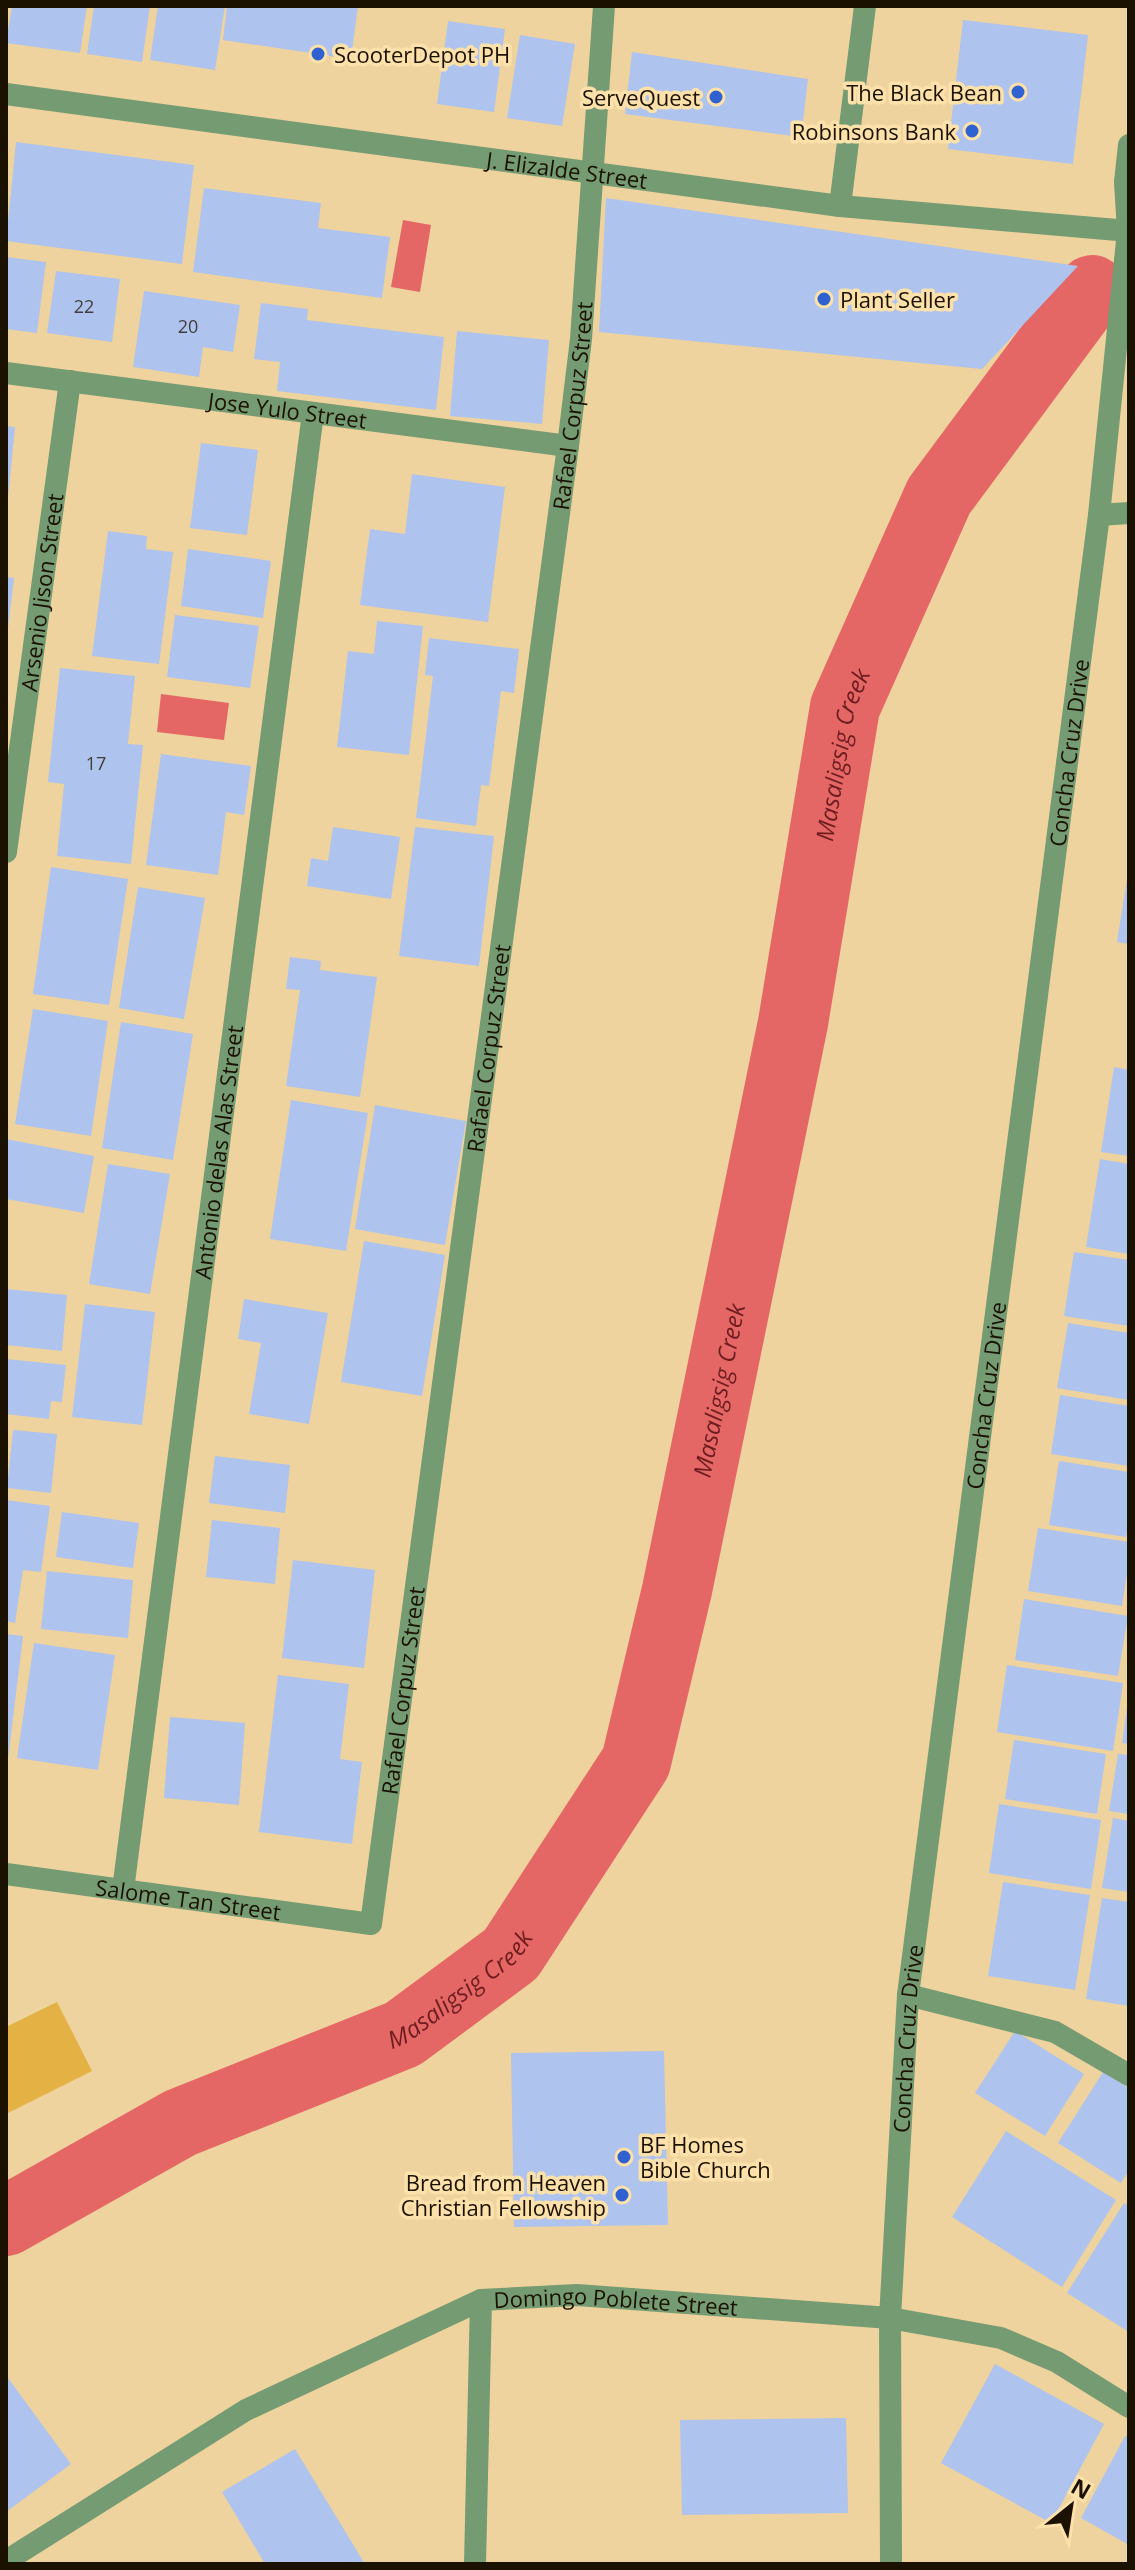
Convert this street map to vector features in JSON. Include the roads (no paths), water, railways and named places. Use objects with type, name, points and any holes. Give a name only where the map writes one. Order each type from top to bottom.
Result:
[{"type":"street","name":"Rafael Corpuz Street","points":[[371,1924],[581,339],[604,6]]},
{"type":"street","points":[[840,206],[865,6]]},
{"type":"street","name":"J. Elizalde Street","points":[[6,94],[840,206],[1129,231]]},
{"type":"street","name":"Concha Cruz Drive","points":[[891,2564],[890,2318],[908,1995],[1099,515],[1129,231],[1125,182],[1129,145]]},
{"type":"street","name":"Jose Yulo Street","points":[[6,373],[568,446]]},
{"type":"street","name":"Arsenio Jison Street","points":[[6,852],[70,381]]},
{"type":"street","name":"Antonio delas Alas Street","points":[[123,1890],[313,413]]},
{"type":"street","points":[[1099,515],[1129,513]]},
{"type":"street","name":"Salome Tan Street","points":[[6,1874],[371,1924]]},
{"type":"street","points":[[908,1995],[1055,2032],[1129,2075]]},
{"type":"street","name":"Domingo Poblete Street","points":[[6,2561],[246,2410],[481,2300],[577,2295],[890,2318],[1001,2338],[1057,2362],[1129,2407]]},
{"type":"street","points":[[475,2564],[481,2300]]},
{"type":"waterway","name":"Masaligsig Creek","points":[[6,2221],[180,2123],[403,2034],[511,1954],[636,1762],[677,1590],[793,1023],[845,707],[939,496],[1092,290]]},
{"type":"place","name":"ScooterDepot PH","points":[[318,54]]},
{"type":"place","name":"The Black Bean","points":[[1018,92]]},
{"type":"place","name":"ServeQuest","points":[[716,97]]},
{"type":"place","name":"Robinsons Bank","points":[[972,131]]},
{"type":"place","name":"Plant Seller","points":[[824,299]]},
{"type":"place","name":"BF Homes Bible Church","points":[[624,2157]]},
{"type":"place","name":"Bread from Heaven Christian Fellowship","points":[[622,2195]]}]
